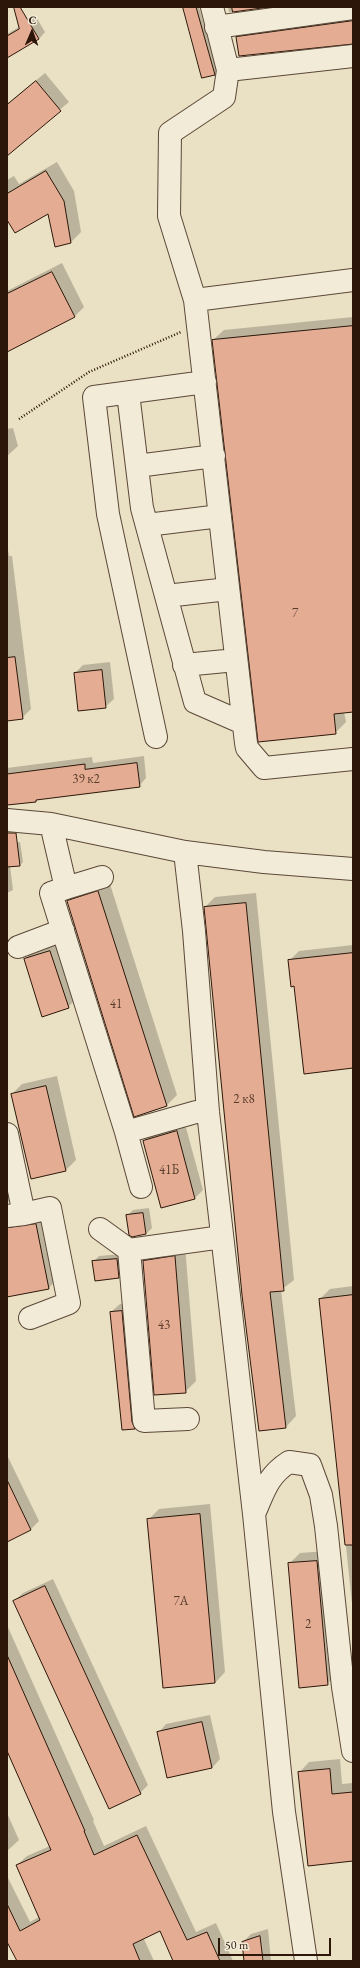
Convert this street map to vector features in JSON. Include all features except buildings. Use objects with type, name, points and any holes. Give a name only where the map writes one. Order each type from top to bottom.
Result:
[{"type":"lane","points":[[353,8],[214,17],[228,70],[224,97],[170,133],[170,216],[195,300],[206,382],[247,748],[264,768],[353,759]]},
{"type":"lane","points":[[228,70],[353,56]]},
{"type":"lane","points":[[195,300],[353,280]]},
{"type":"lane","points":[[156,737],[108,514],[94,397],[206,382]]},
{"type":"lane","points":[[128,393],[142,508],[195,702],[243,723]]},
{"type":"lane","points":[[137,466],[214,456]]},
{"type":"lane","points":[[147,525],[220,516]]},
{"type":"lane","points":[[166,596],[228,589]]},
{"type":"lane","points":[[184,665],[236,660]]},
{"type":"lane","points":[[7,820],[51,824],[85,823],[185,852],[264,862],[353,869]]},
{"type":"lane","points":[[51,824],[66,888]]},
{"type":"lane","points":[[185,852],[194,931],[208,1112],[254,1514],[284,1812],[306,1961]]},
{"type":"lane","points":[[102,877],[51,893],[126,1132],[141,1188]]},
{"type":"lane","points":[[18,947],[63,930]]},
{"type":"lane","points":[[126,1132],[196,1112],[208,1112]]},
{"type":"lane","points":[[7,1134],[16,1215],[50,1208],[69,1303],[30,1318]]},
{"type":"lane","points":[[100,1229],[129,1250],[222,1237]]},
{"type":"lane","points":[[129,1250],[144,1421],[188,1418]]},
{"type":"lane","points":[[254,1514],[271,1476],[279,1468],[289,1462],[310,1465],[321,1495],[326,1526],[348,1687],[353,1751]]},
{"type":"path","points":[[19,419],[89,372],[198,325]]}]
